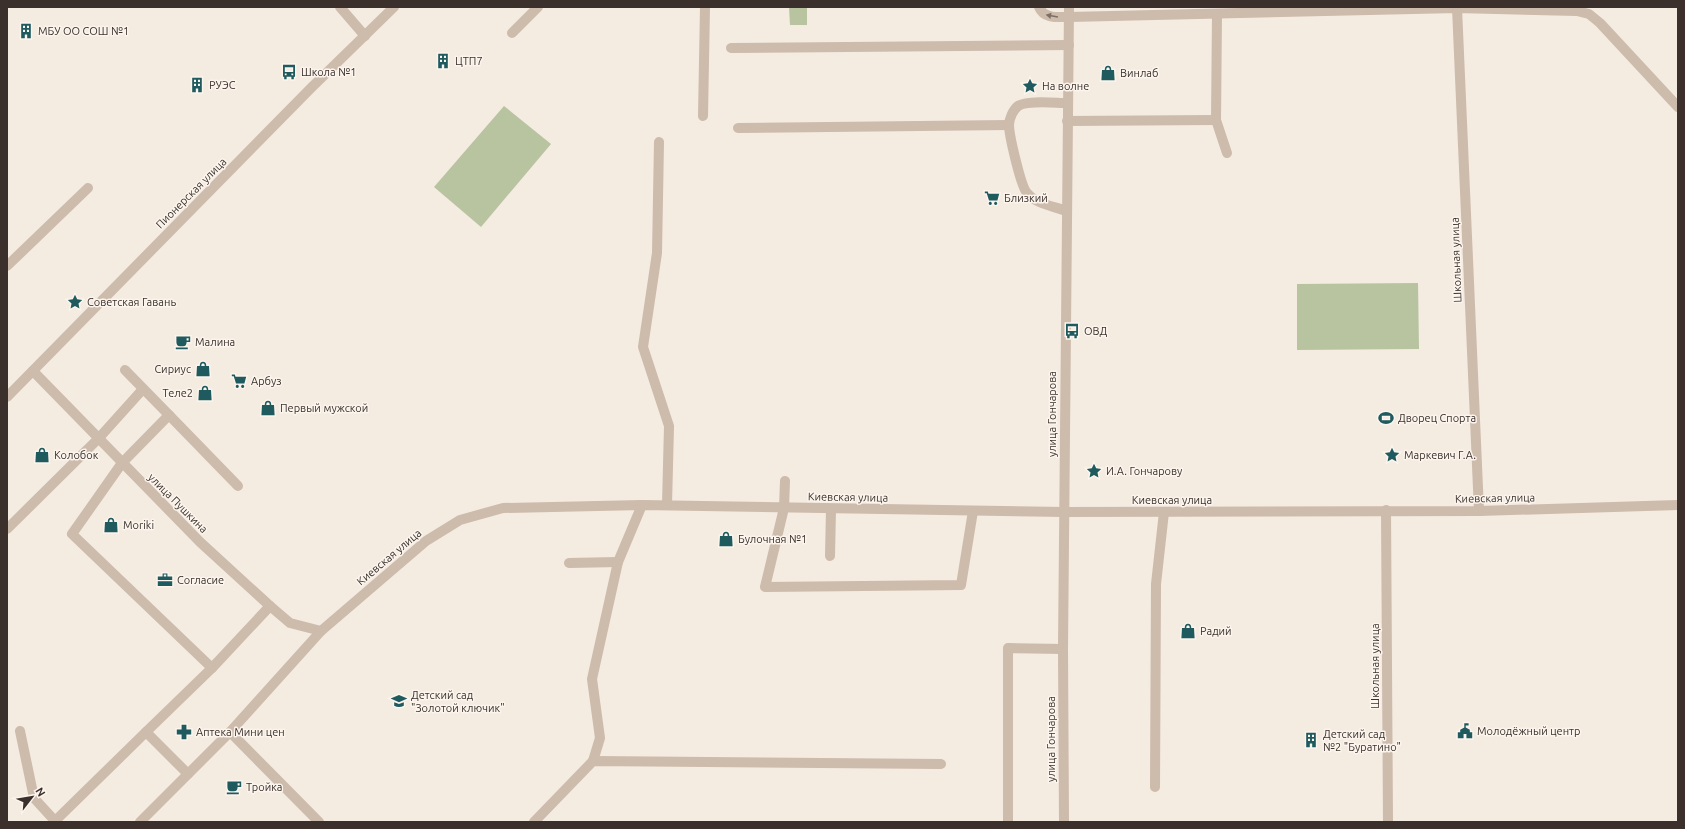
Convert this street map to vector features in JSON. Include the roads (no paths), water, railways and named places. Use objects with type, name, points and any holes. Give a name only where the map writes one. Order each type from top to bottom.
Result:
[{"type":"street","points":[[340,7],[365,36]]},
{"type":"street","name":"Пионерская улица","points":[[7,397],[311,88],[394,7]]},
{"type":"street","points":[[512,32],[538,7]]},
{"type":"street","points":[[703,116],[705,7]]},
{"type":"street","points":[[1039,7],[1041,12],[1049,16],[1069,12],[1217,14],[1444,8],[1577,11],[1589,14],[1600,24],[1678,107]]},
{"type":"street","name":"Школьная улица","points":[[1457,8],[1478,512]]},
{"type":"street","name":"улица Гончарова","points":[[1064,822],[1063,649],[1069,12]]},
{"type":"street","points":[[1217,14],[1216,120],[1227,153]]},
{"type":"street","points":[[731,48],[1069,45]]},
{"type":"street","points":[[1066,211],[1035,201],[1026,193],[1021,183],[1009,125],[1013,112],[1018,106],[1026,104],[1067,103]]},
{"type":"street","points":[[1067,121],[1216,120]]},
{"type":"street","points":[[738,128],[1009,125]]},
{"type":"street","points":[[659,142],[657,253],[643,346],[669,426],[667,505]]},
{"type":"street","points":[[7,266],[88,188]]},
{"type":"street","points":[[125,370],[238,486]]},
{"type":"street","name":"улица Пушкина","points":[[33,371],[200,542],[270,606],[290,623],[321,631]]},
{"type":"street","points":[[7,529],[98,439],[143,388]]},
{"type":"street","points":[[169,415],[122,463],[72,534],[212,668]]},
{"type":"street","points":[[785,481],[784,508],[765,587],[961,586],[973,511]]},
{"type":"street","name":"Киевская улица","points":[[140,822],[230,732],[321,631],[426,541],[460,520],[503,508],[667,505],[1064,512],[1386,510],[1478,512],[1678,504]]},
{"type":"street","points":[[534,822],[593,761],[600,738],[592,679],[618,562],[642,505]]},
{"type":"street","points":[[830,509],[830,556]]},
{"type":"street","name":"Школьная улица","points":[[1386,510],[1388,822]]},
{"type":"street","points":[[1155,787],[1156,584],[1164,512]]},
{"type":"street","points":[[570,563],[618,562]]},
{"type":"street","points":[[20,731],[34,798],[56,821],[212,668],[270,606]]},
{"type":"street","points":[[1008,822],[1008,648],[1063,649]]},
{"type":"street","points":[[146,732],[188,774]]},
{"type":"street","points":[[230,732],[319,822]]},
{"type":"street","points":[[593,761],[941,764]]},
{"type":"place","name":"МБУ ОО СОШ №1","points":[[26,31]]},
{"type":"place","name":"ЦТП7","points":[[443,61]]},
{"type":"place","name":"Школа №1","points":[[289,72]]},
{"type":"place","name":"Винлаб","points":[[1108,73]]},
{"type":"place","name":"РУЭС","points":[[197,85]]},
{"type":"place","name":"На волне","points":[[1030,86]]},
{"type":"place","name":"Близкий","points":[[992,198]]},
{"type":"place","name":"Советская Гавань","points":[[75,302]]},
{"type":"place","name":"ОВД","points":[[1072,331]]},
{"type":"place","name":"Малина","points":[[183,342]]},
{"type":"place","name":"Сириус","points":[[203,369]]},
{"type":"place","name":"Арбуз","points":[[239,381]]},
{"type":"place","name":"Теле2","points":[[205,393]]},
{"type":"place","name":"Первый мужской","points":[[268,408]]},
{"type":"place","name":"Дворец Спорта","points":[[1386,418]]},
{"type":"place","name":"Колобок","points":[[42,455]]},
{"type":"place","name":"Маркевич Г.А.","points":[[1392,455]]},
{"type":"place","name":"И.А. Гончарову","points":[[1094,471]]},
{"type":"place","name":"Moriki","points":[[111,525]]},
{"type":"place","name":"Булочная №1","points":[[726,539]]},
{"type":"place","name":"Согласие","points":[[165,580]]},
{"type":"place","name":"Радий","points":[[1188,631]]},
{"type":"place","name":"Детский сад \"Золотой ключик\"","points":[[399,701]]},
{"type":"place","name":"Молодёжный центр","points":[[1465,731]]},
{"type":"place","name":"Aптека Mини цен","points":[[184,732]]},
{"type":"place","name":"Детский сад №2 \"Буратино\"","points":[[1311,740]]},
{"type":"place","name":"Тройка","points":[[234,787]]}]
